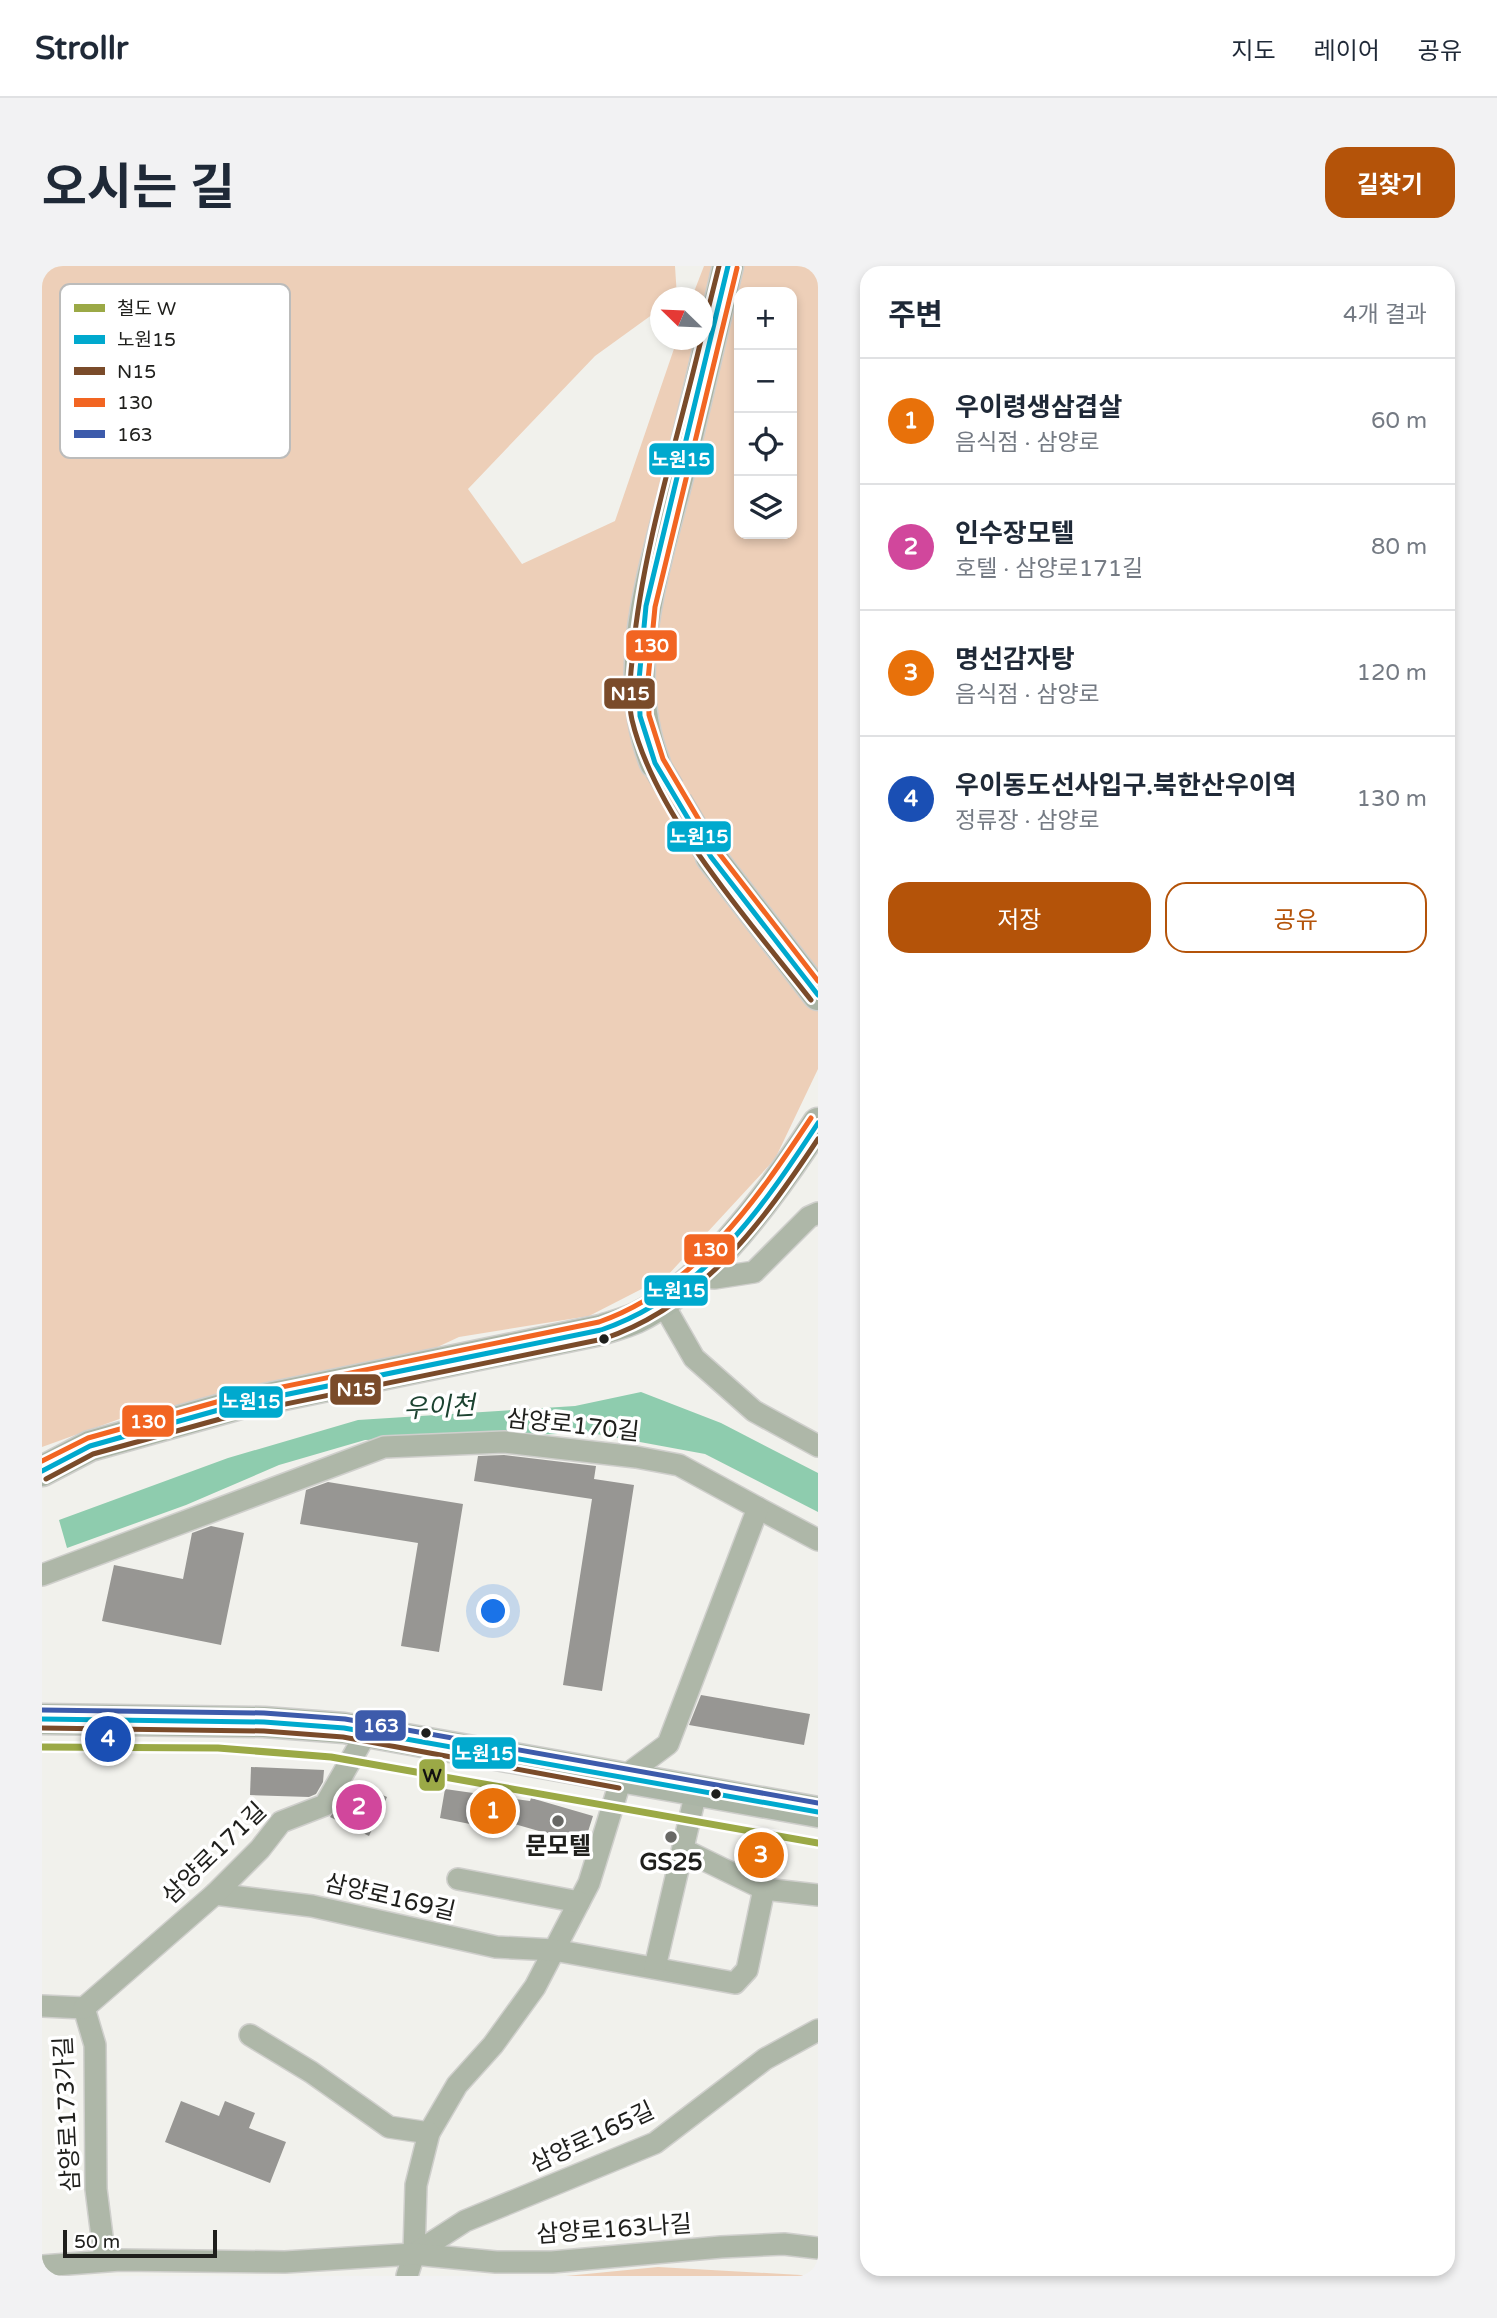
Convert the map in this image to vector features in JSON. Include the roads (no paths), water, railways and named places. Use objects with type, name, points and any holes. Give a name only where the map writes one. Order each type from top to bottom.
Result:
[{"type":"main road","points":[[655,763],[640,716],[639,680],[646,606],[729,266]]},
{"type":"main road","points":[[711,857],[818,995]]},
{"type":"main road","points":[[42,1471],[90,1446],[240,1404],[601,1331],[637,1318],[695,1277],[773,1193],[818,1123]]},
{"type":"main road","points":[[42,1719],[264,1722],[368,1732],[818,1812]]},
{"type":"street","points":[[695,1277],[748,1275],[818,1213]]},
{"type":"street","points":[[662,1302],[694,1358],[754,1411],[818,1446]]},
{"type":"street","name":"삼양로170길","points":[[42,1575],[384,1447],[504,1442],[636,1457],[679,1465],[818,1540]]},
{"type":"street","points":[[407,2276],[414,2254],[416,2185],[429,2133],[457,2085],[493,2045],[535,1987],[589,1883],[621,1779],[668,1744],[758,1508]]},
{"type":"street","name":"삼양로171길","points":[[84,2008],[215,1894],[260,1849],[281,1822],[325,1805],[368,1732]]},
{"type":"street","points":[[654,1967],[696,1792]]},
{"type":"street","points":[[684,1850],[764,1889],[818,1895]]},
{"type":"street","name":"삼양로169길","points":[[458,1879],[579,1902]]},
{"type":"street","name":"삼양로169길","points":[[215,1894],[312,1906],[496,1947],[554,1950],[729,1983],[743,1979],[747,1970],[764,1889]]},
{"type":"street","name":"삼양로173가길","points":[[42,2006],[84,2008],[95,2045],[96,2189],[115,2265]]},
{"type":"street","name":"삼양로165길","points":[[414,2254],[464,2221],[655,2143],[765,2059],[818,2030]]},
{"type":"street","points":[[250,2035],[311,2072],[389,2127],[429,2133]]},
{"type":"street","name":"삼양로163나길","points":[[414,2254],[496,2262],[552,2262],[733,2246],[784,2244],[818,2248]]},
{"type":"street","points":[[42,2266],[285,2262],[414,2254]]},
{"type":"tunnel","points":[[655,763],[711,857]]},
{"type":"rail line","name":"W","points":[[42,1747],[218,1748],[331,1757],[818,1843]]},
{"type":"place","name":"우이동도선사입구.북한산우이역","points":[[108,1739]]},
{"type":"place","name":"인수장모텔","points":[[359,1807]]},
{"type":"place","name":"우이령생삼겹살","points":[[493,1811]]},
{"type":"place","name":"문모텔","points":[[558,1821]]},
{"type":"place","name":"GS25","points":[[671,1837]]},
{"type":"place","name":"명선감자탕","points":[[761,1855]]},
{"type":"water label","name":"우이천","points":[[439,1407]]}]
